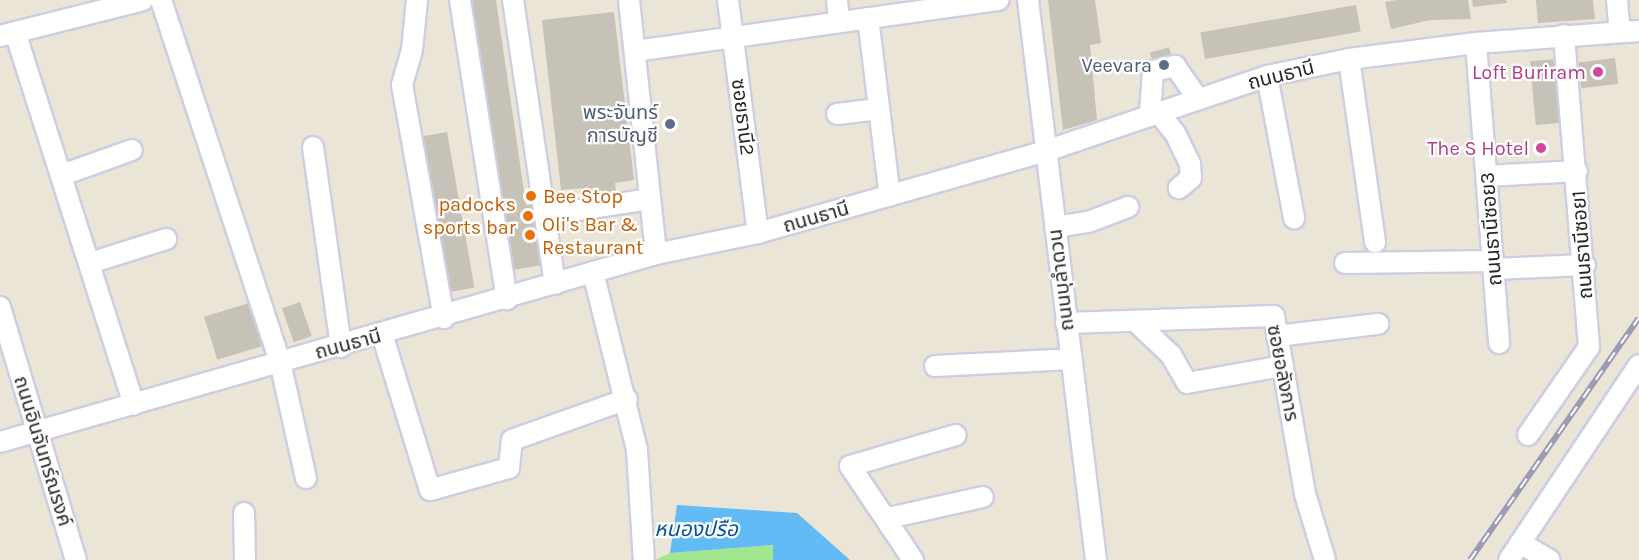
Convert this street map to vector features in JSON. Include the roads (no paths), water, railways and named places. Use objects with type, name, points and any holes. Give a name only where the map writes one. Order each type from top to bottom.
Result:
[{"type":"street","points":[[134,404],[62,175],[8,34],[143,0]]},
{"type":"street","points":[[160,0],[280,362],[306,478]]},
{"type":"street","points":[[417,0],[412,50],[402,86],[444,318]]},
{"type":"street","points":[[460,0],[507,299]]},
{"type":"street","points":[[513,0],[555,284]]},
{"type":"street","points":[[629,0],[656,254]]},
{"type":"street","name":"ซอยธานี2","points":[[728,0],[758,233]]},
{"type":"street","points":[[837,0],[839,22]]},
{"type":"street","points":[[635,51],[868,18],[917,6],[998,0]]},
{"type":"street","name":"ถนนบุลำดวน","points":[[1028,0],[1096,560]]},
{"type":"street","points":[[1617,0],[1629,31]]},
{"type":"street","points":[[868,18],[890,196]]},
{"type":"street","name":"ถนนธานี","points":[[0,442],[444,318],[656,254],[758,233],[1046,151],[1197,97],[1267,76],[1349,59],[1476,43],[1629,31]]},
{"type":"street","name":"ถนนธานีซอย1","points":[[1528,435],[1589,347],[1585,265],[1564,35]]},
{"type":"street","name":"ถนนธานีซอย3","points":[[1476,43],[1499,343]]},
{"type":"street","points":[[1349,59],[1375,242]]},
{"type":"street","points":[[1179,188],[1191,178],[1190,164],[1175,133],[1153,112],[1153,72],[1175,66],[1197,97]]},
{"type":"street","points":[[1267,76],[1294,218]]},
{"type":"street","points":[[837,114],[879,109]]},
{"type":"street","points":[[314,147],[341,347]]},
{"type":"street","points":[[62,175],[132,150]]},
{"type":"street","points":[[1487,176],[1576,171]]},
{"type":"street","points":[[545,215],[649,199]]},
{"type":"street","points":[[1055,227],[1088,222],[1128,207]]},
{"type":"street","points":[[90,263],[166,239]]},
{"type":"street","points":[[1345,263],[1585,265]]},
{"type":"street","points":[[592,273],[627,399],[637,450],[644,560]]},
{"type":"street","name":"ถนนอินจันทร์ณรงค์","points":[[0,307],[79,559]]},
{"type":"street","name":"ซอยอลังการ","points":[[1066,323],[1274,316],[1305,494],[1325,560]]},
{"type":"street","points":[[1135,321],[1171,355],[1187,383],[1282,366]]},
{"type":"street","points":[[1277,336],[1378,324]]},
{"type":"street","points":[[382,334],[430,490],[509,468],[512,440],[627,399]]},
{"type":"street","points":[[935,366],[1071,358]]},
{"type":"street","points":[[1509,560],[1639,365]]},
{"type":"street","points":[[1620,392],[1639,399]]},
{"type":"street","points":[[912,560],[850,466],[956,435]]},
{"type":"street","points":[[889,524],[893,517],[983,497]]},
{"type":"street","points":[[244,513],[245,560]]},
{"type":"street","points":[[1520,543],[1550,560]]},
{"type":"water","name":"หนองปรือ","points":[[677,505],[797,513],[850,560],[773,560],[773,545],[670,553]]},
{"type":"railway","points":[[1470,560],[1639,318]]},
{"type":"place","name":"Veevara","points":[[1164,65]]},
{"type":"place","name":"Loft Buriram","points":[[1598,72]]},
{"type":"place","name":"พระจันทร์ การบัญชี","points":[[670,124]]},
{"type":"place","name":"The S Hotel","points":[[1541,148]]},
{"type":"place","name":"Bee Stop","points":[[531,196]]},
{"type":"place","name":"padocks sports bar","points":[[528,216]]},
{"type":"place","name":"Oli's Bar & Restaurant","points":[[530,235]]}]
